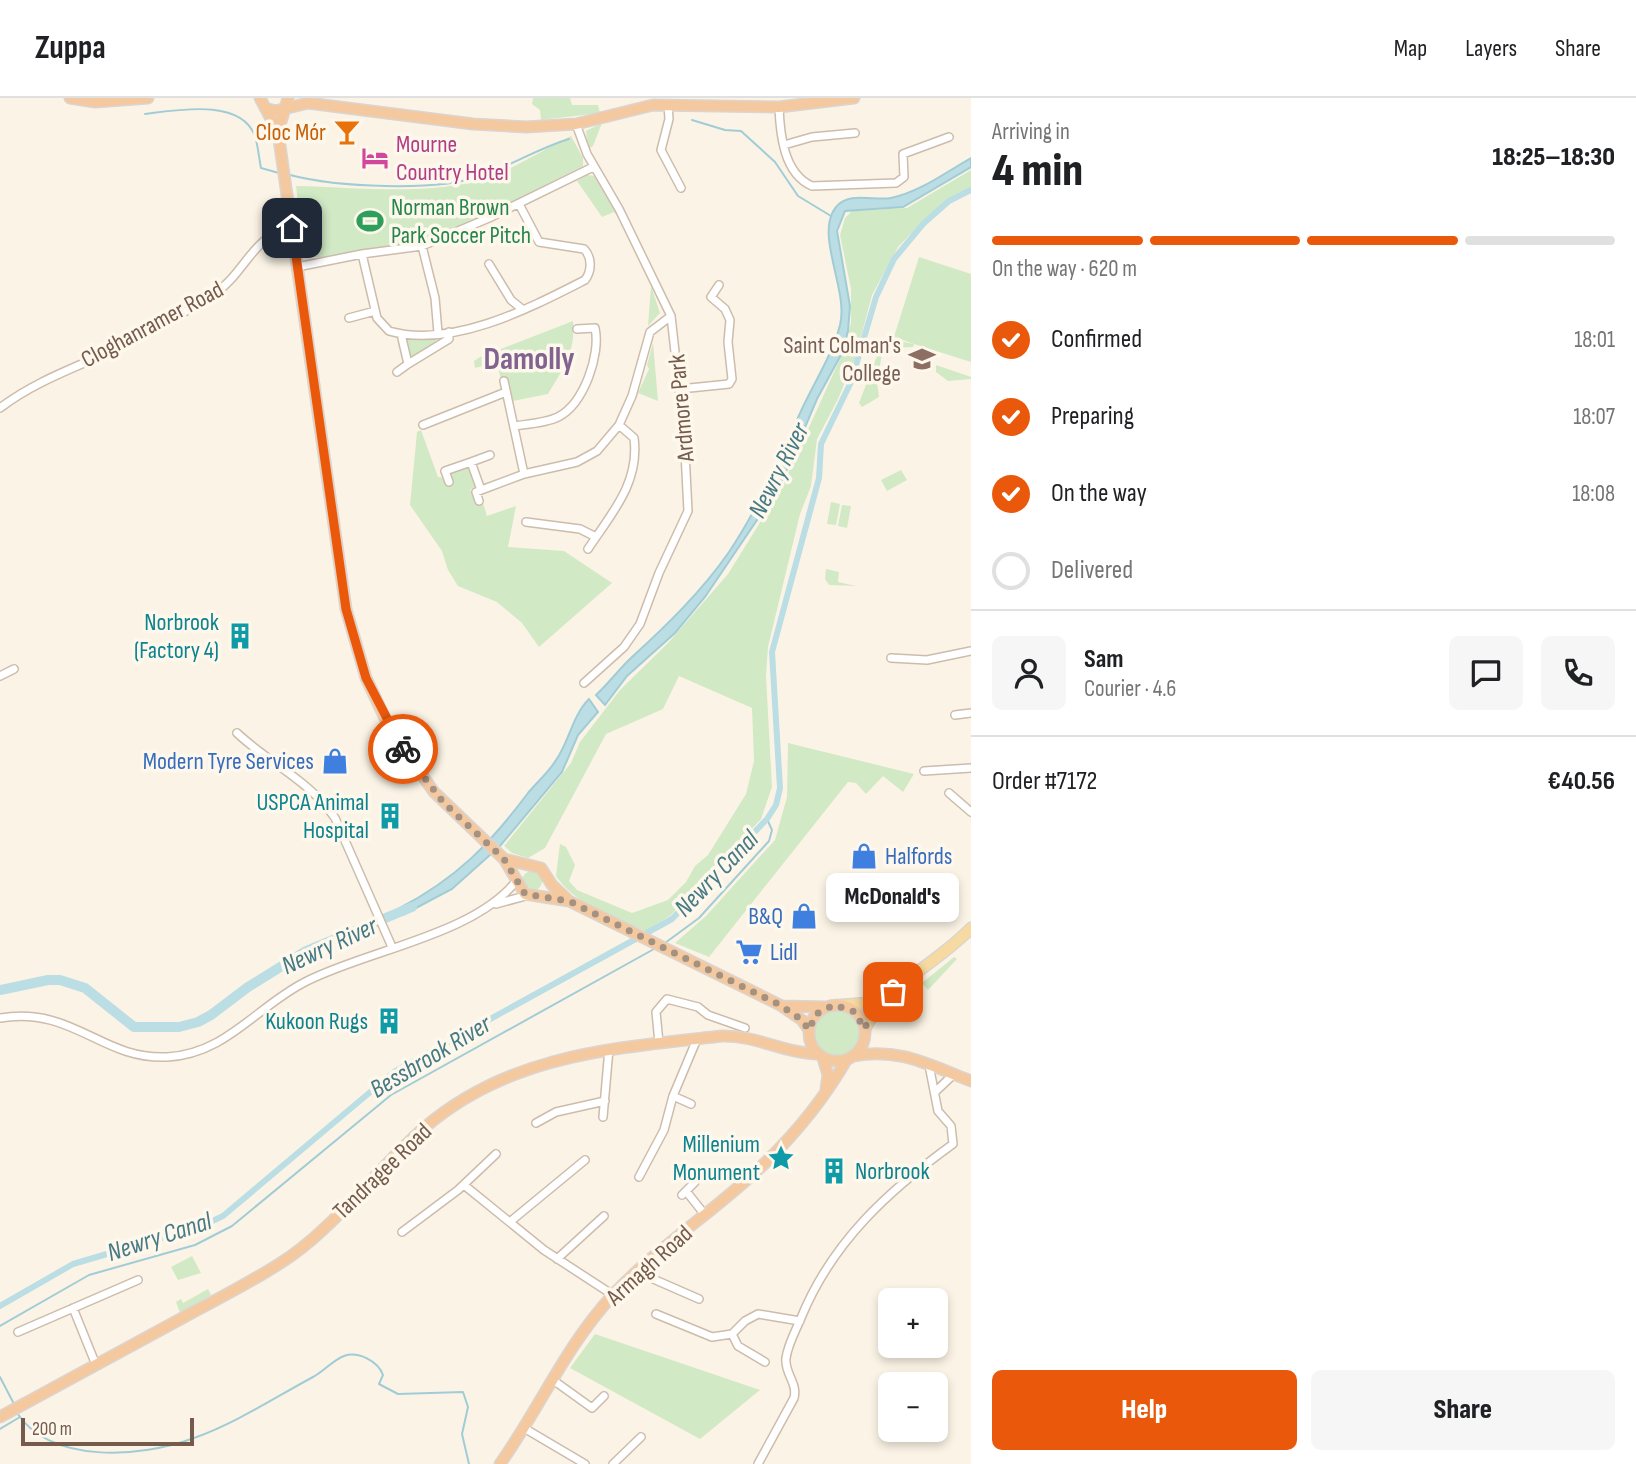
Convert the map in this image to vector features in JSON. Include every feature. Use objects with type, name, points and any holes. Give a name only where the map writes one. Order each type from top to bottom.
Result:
[{"type":"highway","points":[[70,98],[101,102],[148,98]]},
{"type":"highway","points":[[247,98],[275,111],[286,103],[303,101],[499,127],[576,124],[635,107],[750,103],[779,107],[854,98]]},
{"type":"highway","points":[[261,103],[278,132],[342,587],[357,650],[374,698],[406,755],[434,792],[501,857],[522,891],[569,901]]},
{"type":"highway","points":[[278,132],[286,103]]},
{"type":"highway","points":[[501,857],[541,868],[547,880],[569,901],[780,1005],[802,1020],[828,1075],[826,1089]]},
{"type":"highway","points":[[517,880],[520,871],[528,866]]},
{"type":"highway","points":[[533,895],[545,889],[547,880]]},
{"type":"highway","points":[[780,1005],[841,1005],[855,1012],[882,1051]]},
{"type":"highway","points":[[798,1051],[809,1035],[816,1014],[826,1007]]},
{"type":"highway","points":[[850,1058],[862,1047],[865,1030]]},
{"type":"highway","name":"Tandragee Road","points":[[9,1412],[295,1254],[424,1128],[462,1099],[501,1079],[541,1063],[609,1048],[697,1039],[738,1037],[820,1056]]},
{"type":"highway","points":[[820,1056],[835,1061],[882,1051],[971,1081]]},
{"type":"highway","name":"Armagh Road","points":[[500,1464],[586,1328],[613,1295],[641,1268],[765,1164],[795,1131],[850,1058]]},
{"type":"main road","points":[[865,1030],[873,1013],[893,992],[971,928]]},
{"type":"main road","points":[[841,1005],[868,1003],[893,992]]},
{"type":"street","points":[[668,105],[669,119],[661,150],[681,188]]},
{"type":"street","points":[[779,107],[784,145],[796,175],[812,186],[896,183],[904,177],[902,154],[949,137]]},
{"type":"street","name":"Ardmore Park","points":[[576,124],[593,167],[619,209],[671,316],[680,389],[688,511],[659,573],[640,624],[624,647],[584,683]]},
{"type":"street","points":[[784,145],[812,137],[855,132]]},
{"type":"street","points":[[297,267],[422,246],[519,204],[593,167]]},
{"type":"street","points":[[362,254],[375,311],[382,325],[401,334],[449,332],[486,326],[584,280],[590,264],[588,253],[578,246],[539,243],[519,204]]},
{"type":"street","name":"Cloghanramer Road","points":[[0,408],[32,386],[123,345],[209,297],[235,278],[263,239],[292,228]]},
{"type":"street","points":[[422,246],[435,298],[438,333]]},
{"type":"street","points":[[489,264],[511,300],[522,309]]},
{"type":"street","points":[[680,389],[729,384],[732,379],[728,342],[730,320],[725,309],[709,300],[719,285]]},
{"type":"street","points":[[349,318],[375,311]]},
{"type":"street","points":[[479,501],[475,492],[524,474],[565,466],[588,457],[605,443],[619,425],[632,396],[652,329],[671,316]]},
{"type":"street","points":[[418,334],[436,321]]},
{"type":"street","points":[[514,426],[556,418],[575,401],[593,361],[597,334],[595,328],[577,329]]},
{"type":"street","points":[[397,372],[449,339],[449,332]]},
{"type":"street","points":[[401,334],[408,364]]},
{"type":"street","points":[[504,381],[524,474]]},
{"type":"street","points":[[423,425],[506,393]]},
{"type":"street","points":[[588,549],[621,500],[632,478],[634,438],[619,425]]},
{"type":"street","points":[[449,482],[444,471],[490,455]]},
{"type":"street","points":[[471,461],[481,490]]},
{"type":"street","points":[[526,522],[580,529],[596,537]]},
{"type":"street","points":[[891,658],[927,660],[971,651]]},
{"type":"street","points":[[0,676],[14,669]]},
{"type":"street","points":[[955,715],[971,713]]},
{"type":"street","points":[[237,733],[270,761],[295,775],[326,805],[392,947]]},
{"type":"street","points":[[923,771],[971,768]]},
{"type":"street","points":[[949,793],[968,809],[971,798]]},
{"type":"street","points":[[495,904],[517,880]]},
{"type":"street","points":[[0,1018],[51,1018],[134,1054],[182,1056],[227,1038],[303,983],[495,904],[533,895]]},
{"type":"street","points":[[659,1043],[656,1012],[662,1002],[672,999],[745,1028]]},
{"type":"street","points":[[639,1177],[664,1130],[673,1096],[697,1039]]},
{"type":"street","points":[[603,1117],[609,1048]]},
{"type":"street","points":[[758,1464],[794,1398],[795,1387],[786,1358],[814,1288],[844,1241],[862,1219],[953,1144],[951,1126],[937,1111],[929,1065]]},
{"type":"street","points":[[935,1092],[954,1074]]},
{"type":"street","points":[[673,1096],[691,1104]]},
{"type":"street","points":[[536,1123],[555,1112],[605,1101]]},
{"type":"street","points":[[402,1232],[464,1185],[496,1154]]},
{"type":"street","points":[[511,1221],[585,1160]]},
{"type":"street","points":[[695,1182],[684,1193],[705,1215]]},
{"type":"street","points":[[464,1185],[557,1259],[613,1295]]},
{"type":"street","points":[[557,1259],[604,1216]]},
{"type":"street","points":[[641,1268],[651,1278],[699,1298]]},
{"type":"street","points":[[18,1332],[138,1280]]},
{"type":"street","points":[[72,1308],[96,1365]]},
{"type":"street","points":[[656,1314],[712,1337],[732,1335],[745,1321],[758,1314],[800,1321]]},
{"type":"street","points":[[732,1335],[737,1346],[765,1362]]},
{"type":"street","points":[[553,1380],[592,1408],[604,1396]]},
{"type":"street","points":[[524,1428],[585,1464]]},
{"type":"street","points":[[613,1464],[641,1437]]},
{"type":"green space","points":[[533,98],[570,98],[572,105],[598,105],[600,113],[541,120],[540,110],[532,104]]},
{"type":"green space","points":[[602,123],[593,146],[588,149],[586,131]]},
{"type":"green space","points":[[571,136],[583,158],[583,166],[449,233],[428,241],[322,257],[308,257],[304,253],[296,186],[408,189],[452,186],[498,174]]},
{"type":"green space","points":[[971,170],[971,188],[959,193],[928,216],[898,247],[872,295],[856,356],[817,439],[811,486],[800,514],[768,647],[766,676],[772,787],[761,819],[670,916],[645,931],[608,915],[573,895],[556,876],[560,844],[566,847],[575,865],[569,881],[577,890],[632,913],[668,900],[686,882],[695,866],[708,855],[746,794],[754,761],[752,708],[679,676],[663,709],[606,734],[545,848],[528,858],[512,853],[504,846],[571,763],[580,742],[620,690],[668,643],[728,574],[782,487],[844,350],[851,323],[851,289],[840,235],[845,218],[852,211],[907,208]]},
{"type":"green space","points":[[587,175],[594,176],[619,217],[614,212],[602,217],[577,181]]},
{"type":"green space","points":[[919,257],[971,274],[971,362],[894,337]]},
{"type":"green space","points":[[651,286],[660,313],[648,326]]},
{"type":"green space","points":[[573,321],[570,351],[548,394],[513,401],[508,379],[501,380],[498,367],[487,365],[475,368],[474,361],[480,357]]},
{"type":"green space","points":[[411,338],[434,338],[437,341],[413,357],[410,356],[406,341]]},
{"type":"green space","points":[[884,338],[914,344],[913,347],[892,348],[882,354],[877,382],[879,397],[862,407],[859,403]]},
{"type":"green space","points":[[653,343],[658,401],[638,393],[649,369],[647,365]]},
{"type":"green space","points":[[936,365],[971,379],[948,381],[936,372]]},
{"type":"green space","points":[[421,430],[438,477],[444,478],[446,485],[453,482],[451,473],[465,468],[469,470],[475,486],[470,490],[476,505],[483,503],[487,516],[516,506],[508,547],[564,551],[612,583],[539,647],[522,623],[497,602],[458,586],[448,570],[442,551],[410,505],[417,432]]},
{"type":"green space","points":[[901,470],[907,480],[887,491],[881,480]]},
{"type":"green space","points":[[831,502],[840,504],[836,525],[827,524]]},
{"type":"green space","points":[[842,505],[851,506],[847,528],[838,526]]},
{"type":"green space","points":[[826,569],[839,572],[838,582],[856,586],[829,585],[825,579]]},
{"type":"green space","points":[[788,743],[914,774],[903,792],[883,776],[866,794],[856,783],[848,782],[709,957],[675,943],[706,916],[775,840],[787,797]]},
{"type":"green space","points":[[532,871],[539,874],[542,881],[539,888],[532,891],[525,888],[522,881],[525,874]]},
{"type":"green space","points":[[954,957],[957,959],[928,990],[922,983]]},
{"type":"green space","points":[[836,1010],[853,1017],[860,1034],[853,1051],[836,1058],[819,1051],[812,1034],[819,1017]]},
{"type":"green space","points":[[192,1256],[201,1273],[178,1280],[171,1267]]},
{"type":"green space","points":[[208,1289],[211,1295],[180,1313],[176,1302],[181,1299],[183,1303]]},
{"type":"green space","points":[[595,1334],[760,1390],[700,1439],[570,1368]]},
{"type":"water","points":[[971,158],[971,167],[903,207],[845,211],[837,231],[850,306],[848,331],[842,353],[817,399],[780,486],[705,597],[675,633],[627,676],[605,705],[596,695],[684,607],[740,535],[828,358],[837,336],[842,311],[829,232],[830,218],[836,207],[847,199],[885,199],[902,195]]},
{"type":"water","points":[[589,699],[598,712],[578,735],[562,772],[500,846],[452,889],[403,915],[398,909],[455,872],[500,829],[553,764],[578,713]]},
{"type":"waterway","points":[[145,114],[207,109],[237,116],[248,124],[255,136],[261,168],[279,173]]},
{"type":"waterway","points":[[692,120],[725,130],[741,131],[775,162],[798,196],[831,216]]},
{"type":"waterway","points":[[290,175],[359,185],[439,184],[481,176],[569,139]]},
{"type":"waterway","name":"Newry Canal","points":[[0,1306],[73,1264],[202,1226],[223,1216],[394,1072],[672,919],[767,819],[776,805],[780,788],[772,652],[819,478],[821,444],[851,382],[876,297],[894,259],[923,224],[949,201],[971,190]]},
{"type":"waterway","name":"Bessbrook River","points":[[665,943],[699,918],[769,841],[772,830],[767,819]]},
{"type":"waterway","name":"Newry River","points":[[0,990],[60,980],[85,988],[134,1027],[179,1027],[211,1015],[248,987],[306,951],[412,907]]},
{"type":"waterway","name":"Bessbrook River","points":[[0,1326],[89,1275],[195,1245],[232,1226],[391,1095],[654,949]]},
{"type":"waterway","name":"Bessbrook River","points":[[17,1413],[32,1430],[51,1441],[74,1449],[98,1452],[148,1450],[194,1438],[225,1425],[317,1375],[340,1358],[355,1355],[367,1358],[377,1365],[383,1375],[379,1384],[398,1394],[463,1392],[468,1407],[462,1434],[469,1464]]},
{"type":"waterway","name":"Bessbrook River","points":[[0,1377],[14,1404]]},
{"type":"waterway","points":[[0,1429],[20,1417]]},
{"type":"way so far","points":[[403,749],[443,802],[504,859],[525,894],[569,901],[780,1005],[802,1020],[809,1030],[816,1014],[834,1005],[848,1007],[855,1012],[864,1029],[873,1013],[893,992]]},
{"type":"place","name":"Cloc Mór","points":[[347,132]]},
{"type":"place","name":"Mourne Country Hotel","points":[[375,158]]},
{"type":"place","name":"Norman Brown Park Soccer Pitch","points":[[370,221]]},
{"type":"place","name":"Saint Colman's College","points":[[922,359]]},
{"type":"place","name":"Norbrook (Factory 4)","points":[[240,636]]},
{"type":"place","name":"Modern Tyre Services","points":[[335,761]]},
{"type":"place","name":"USPCA Animal Hospital","points":[[390,816]]},
{"type":"place","name":"Halfords","points":[[864,856]]},
{"type":"place","name":"B&Q","points":[[804,916]]},
{"type":"place","name":"Lidl","points":[[749,952]]},
{"type":"place","name":"McDonald's","points":[[893,992]]},
{"type":"place","name":"Kukoon Rugs","points":[[389,1021]]},
{"type":"place","name":"Millenium Monument","points":[[781,1158]]},
{"type":"place","name":"Norbrook","points":[[834,1171]]},
{"type":"district","name":"Damolly","points":[[529,358]]},
{"type":"route","points":[[292,228],[346,609],[374,698],[403,749]]}]
